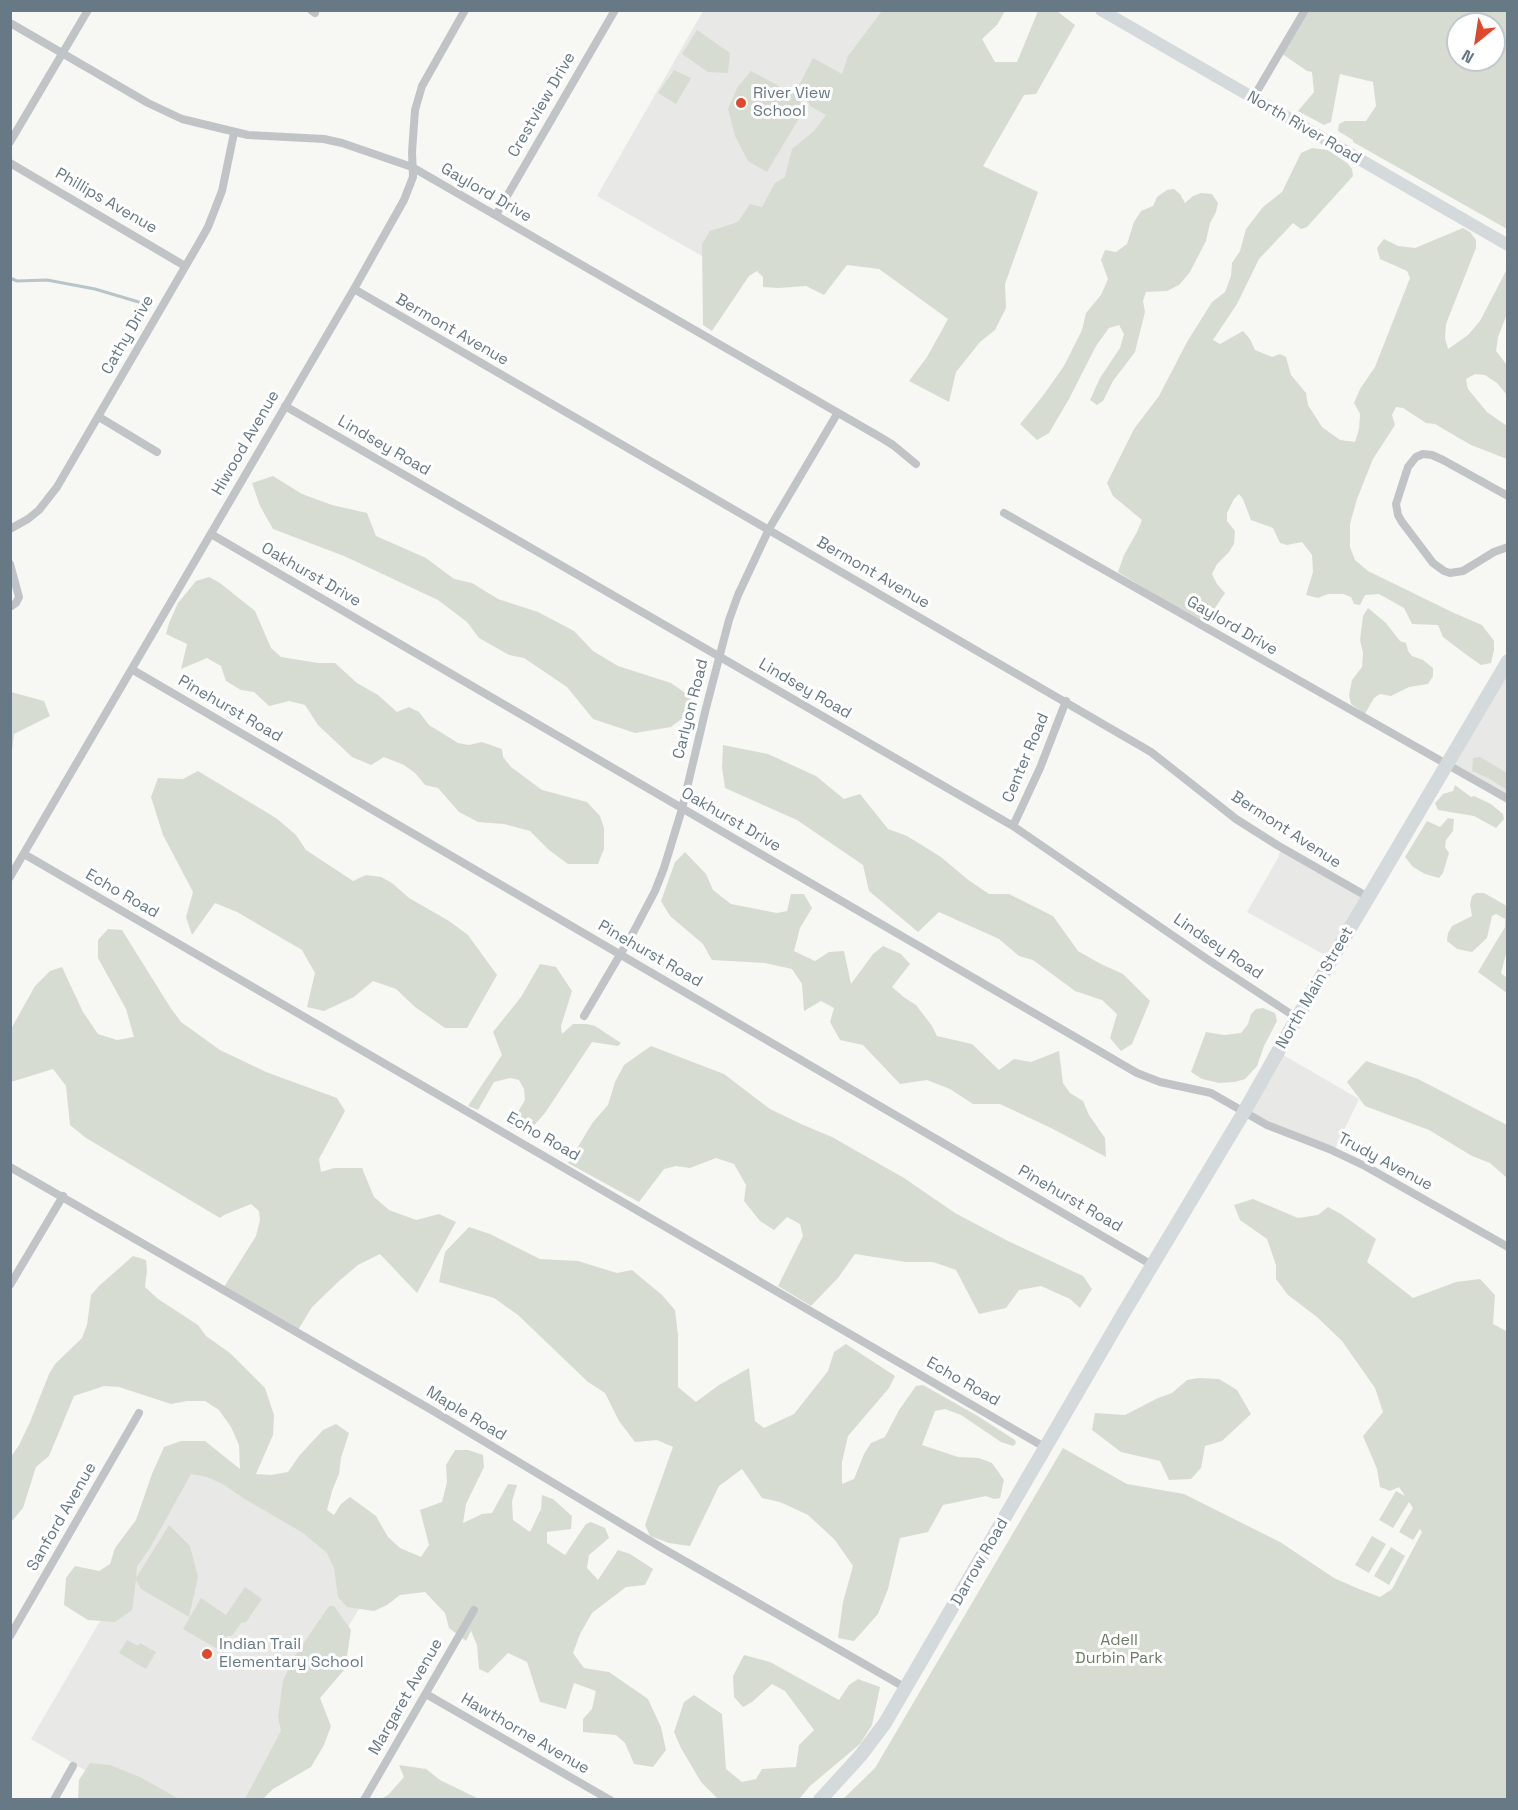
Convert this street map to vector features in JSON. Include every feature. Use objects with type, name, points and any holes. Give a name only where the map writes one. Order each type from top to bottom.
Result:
[{"type":"main road","name":"North Main Street","points":[[1123,1314],[1172,1235],[1297,1017],[1508,661]]},
{"type":"main road","name":"Darrow Road","points":[[820,1800],[864,1752],[885,1723],[1123,1314]]},
{"type":"street","points":[[10,142],[88,10]]},
{"type":"street","name":"Hiwood Avenue","points":[[10,877],[133,670],[404,200],[413,177],[415,110],[422,86],[465,10]]},
{"type":"street","name":"Crestview Drive","points":[[496,215],[615,10]]},
{"type":"street","name":"North River Road","points":[[1101,10],[1508,245]]},
{"type":"street","points":[[1253,99],[1305,10]]},
{"type":"street","name":"Gaylord Drive","points":[[12,24],[148,104],[182,119],[234,133],[324,139],[412,167],[893,445],[916,464]]},
{"type":"street","name":"Cathy Drive","points":[[10,529],[28,519],[49,498],[99,417],[208,226],[219,202],[226,178],[234,133]]},
{"type":"street","name":"Phillips Avenue","points":[[10,163],[185,266]]},
{"type":"street","name":"Bermont Avenue","points":[[354,289],[1066,701],[1151,752],[1236,819],[1368,897]]},
{"type":"street","name":"Lindsey Road","points":[[285,406],[1013,826],[1207,959],[1297,1017]]},
{"type":"street","name":"Carlyon Road","points":[[584,1016],[655,891],[682,809],[719,657],[738,595],[769,529],[837,414]]},
{"type":"street","points":[[99,417],[157,452]]},
{"type":"street","points":[[1508,496],[1443,460],[1423,454],[1416,457],[1408,467],[1396,504],[1402,522],[1433,563],[1444,571],[1450,573],[1463,571],[1494,552],[1508,547]]},
{"type":"street","name":"Gaylord Drive","points":[[1004,513],[1445,766],[1508,799]]},
{"type":"street","name":"Oakhurst Drive","points":[[211,534],[1137,1073],[1160,1082],[1202,1089],[1244,1112]]},
{"type":"street","points":[[10,564],[19,597],[10,607]]},
{"type":"street","name":"Pinehurst Road","points":[[133,670],[1152,1264]]},
{"type":"street","name":"Center Road","points":[[1013,826],[1040,768],[1066,701]]},
{"type":"street","name":"Echo Road","points":[[24,854],[1046,1448]]},
{"type":"street","name":"Trudy Avenue","points":[[1244,1112],[1284,1133],[1329,1149],[1365,1166],[1508,1247]]},
{"type":"street","name":"Maple Road","points":[[10,1167],[430,1409],[662,1548],[906,1688]]},
{"type":"street","points":[[10,1285],[63,1196]]},
{"type":"street","name":"Sanford Avenue","points":[[10,1636],[139,1413]]},
{"type":"street","name":"Margaret Avenue","points":[[364,1800],[474,1610]]},
{"type":"street","name":"Hawthorne Avenue","points":[[426,1694],[610,1800]]},
{"type":"street","points":[[54,1800],[73,1766]]},
{"type":"shaded area","name":"River View School","points":[[703,11],[886,11],[735,275],[597,196]]},
{"type":"shaded area","points":[[1507,661],[1507,799],[1445,766]]},
{"type":"shaded area","points":[[1281,848],[1368,897],[1332,959],[1247,912],[1278,858]]},
{"type":"shaded area","points":[[1278,1052],[1359,1099],[1334,1151],[1244,1112]]},
{"type":"shaded area","name":"Indian Trail Elementary School","points":[[195,1459],[382,1569],[248,1799],[135,1799],[31,1739]]},
{"type":"green space","points":[[882,11],[1005,11],[997,25],[982,39],[995,62],[1017,62],[1038,11],[1057,11],[1075,25],[1036,94],[1024,95],[983,166],[1038,192],[1005,284],[1006,308],[995,330],[980,342],[956,372],[949,402],[909,381],[927,357],[948,319],[879,269],[847,265],[824,295],[806,286],[763,287],[763,277],[757,271],[749,276],[712,331],[703,325],[702,244],[710,231],[738,222],[750,204],[762,207],[775,183],[785,177],[792,149],[814,131],[826,115],[810,106],[807,100],[809,97],[797,89],[813,58],[842,74],[848,56]]},
{"type":"green space","points":[[1305,11],[1507,11],[1507,229],[1353,142],[1338,131],[1339,124],[1345,121],[1366,121],[1376,106],[1373,82],[1340,74],[1331,122],[1324,125],[1298,111],[1314,92],[1312,72],[1281,53]]},
{"type":"green space","points":[[697,30],[730,53],[728,73],[708,72],[682,54]]},
{"type":"green space","points":[[674,70],[691,78],[676,104],[658,93]]},
{"type":"green space","points":[[751,71],[798,96],[804,110],[767,172],[748,161],[735,136],[728,109],[737,88]]},
{"type":"green space","points":[[1312,148],[1328,150],[1347,163],[1352,169],[1353,176],[1307,227],[1301,229],[1293,223],[1259,259],[1237,304],[1213,340],[1220,344],[1243,331],[1255,350],[1272,357],[1280,354],[1286,357],[1291,375],[1306,393],[1308,405],[1322,427],[1340,440],[1355,442],[1360,414],[1354,403],[1360,389],[1375,367],[1410,278],[1407,271],[1380,259],[1377,248],[1384,239],[1398,246],[1415,248],[1463,228],[1470,232],[1476,240],[1476,248],[1446,324],[1445,338],[1448,349],[1468,335],[1480,321],[1507,269],[1507,314],[1498,337],[1496,351],[1507,365],[1507,395],[1497,383],[1485,375],[1475,374],[1466,379],[1468,389],[1487,412],[1507,426],[1507,459],[1471,445],[1435,424],[1426,423],[1403,408],[1396,407],[1392,415],[1395,425],[1373,459],[1350,524],[1350,547],[1355,560],[1368,571],[1482,625],[1494,641],[1491,663],[1481,665],[1464,653],[1443,637],[1438,625],[1412,624],[1404,608],[1379,594],[1365,595],[1360,605],[1354,604],[1351,597],[1343,594],[1328,594],[1318,598],[1306,595],[1313,572],[1312,555],[1302,542],[1287,545],[1280,543],[1273,528],[1251,520],[1239,494],[1227,513],[1227,521],[1235,531],[1234,544],[1217,564],[1212,574],[1225,593],[1215,608],[1214,619],[1210,624],[1198,621],[1118,572],[1142,520],[1113,496],[1107,483],[1134,429],[1159,396],[1187,342],[1212,302],[1225,292],[1231,276],[1232,263],[1240,251],[1246,229],[1263,207],[1282,192],[1301,153]]},
{"type":"green space","points":[[1174,189],[1185,203],[1201,193],[1212,194],[1218,203],[1206,241],[1190,272],[1179,285],[1167,291],[1146,292],[1143,301],[1145,312],[1135,352],[1113,381],[1103,401],[1097,405],[1090,400],[1100,378],[1120,348],[1124,334],[1119,325],[1109,328],[1096,346],[1049,433],[1037,440],[1020,424],[1064,366],[1082,330],[1086,313],[1101,295],[1108,279],[1101,260],[1105,250],[1116,252],[1127,244],[1134,222],[1141,211],[1153,206],[1157,197],[1167,190]]},
{"type":"green space","points":[[273,476],[302,494],[332,505],[367,513],[376,536],[426,558],[454,579],[472,583],[498,599],[538,612],[574,631],[593,651],[618,666],[671,683],[691,697],[692,711],[671,727],[635,733],[593,719],[567,687],[524,658],[509,655],[479,638],[467,622],[438,600],[344,556],[273,529],[260,506],[252,483]]},
{"type":"green space","points":[[209,577],[255,611],[271,648],[281,657],[318,663],[335,663],[357,683],[378,695],[397,712],[409,707],[419,712],[429,725],[458,743],[469,745],[482,742],[502,749],[503,757],[511,767],[542,790],[587,802],[600,816],[604,828],[604,849],[598,864],[568,864],[549,850],[530,831],[504,824],[478,822],[459,812],[438,788],[425,785],[404,765],[384,757],[371,765],[352,757],[318,725],[305,705],[289,701],[269,706],[254,692],[241,690],[226,681],[221,666],[207,658],[181,669],[187,644],[166,634],[169,623],[178,603],[196,581]]},
{"type":"green space","points":[[1368,608],[1386,623],[1400,641],[1406,643],[1412,656],[1423,660],[1433,668],[1433,676],[1428,684],[1409,687],[1391,696],[1380,694],[1374,698],[1365,714],[1351,704],[1349,695],[1352,680],[1362,667],[1363,653],[1360,640],[1363,616]]},
{"type":"green space","points":[[11,692],[44,701],[50,716],[14,734],[11,760]]},
{"type":"green space","points":[[723,745],[768,754],[816,776],[844,799],[860,794],[888,829],[907,836],[941,857],[989,894],[1009,894],[1053,916],[1078,951],[1123,974],[1150,1001],[1132,1044],[1121,1051],[1110,1038],[1117,1014],[1102,1000],[1075,991],[1033,960],[1019,956],[999,939],[939,912],[918,932],[869,891],[863,865],[797,820],[725,788],[722,767]]},
{"type":"green space","points":[[1480,757],[1507,773],[1507,790],[1472,771],[1473,758]]},
{"type":"green space","points":[[198,771],[276,818],[296,835],[306,850],[353,881],[366,875],[381,877],[392,883],[409,898],[468,935],[497,975],[467,1028],[445,1028],[415,1007],[396,989],[373,981],[354,997],[324,1011],[307,1007],[315,973],[302,950],[237,912],[215,903],[192,935],[186,917],[193,892],[163,835],[151,797],[158,778],[183,779]]},
{"type":"green space","points":[[1455,785],[1471,797],[1474,796],[1491,804],[1503,814],[1504,819],[1496,828],[1474,816],[1438,810],[1435,803],[1443,794],[1453,791]]},
{"type":"green space","points":[[1448,818],[1454,819],[1453,831],[1446,840],[1445,847],[1449,853],[1443,873],[1439,878],[1413,867],[1405,857],[1427,821],[1440,827]]},
{"type":"green space","points":[[685,852],[706,874],[713,890],[731,904],[777,913],[787,911],[791,894],[804,894],[812,908],[800,928],[794,951],[815,961],[829,952],[844,951],[851,984],[873,954],[883,946],[901,954],[910,964],[892,987],[916,1005],[937,1036],[972,1044],[999,1070],[1014,1059],[1031,1062],[1059,1051],[1063,1083],[1070,1093],[1083,1101],[1089,1115],[1105,1138],[1106,1157],[1000,1104],[973,1104],[950,1089],[927,1080],[900,1084],[863,1045],[840,1040],[830,1022],[834,1008],[821,1001],[804,1011],[802,984],[792,969],[765,963],[712,960],[703,944],[670,916],[661,901],[675,862]]},
{"type":"green space","points":[[1476,893],[1484,893],[1507,906],[1507,950],[1501,973],[1507,978],[1507,993],[1478,972],[1505,927],[1505,919],[1496,914],[1492,916],[1487,938],[1472,952],[1457,949],[1447,941],[1452,926],[1472,916],[1470,904],[1472,896]]},
{"type":"green space","points":[[108,929],[122,930],[181,1022],[220,1050],[266,1072],[337,1098],[345,1111],[319,1159],[321,1172],[334,1168],[362,1168],[374,1197],[389,1210],[416,1220],[439,1214],[456,1222],[417,1293],[380,1254],[358,1265],[338,1282],[312,1307],[298,1330],[224,1287],[256,1236],[260,1220],[259,1211],[251,1204],[220,1218],[86,1138],[70,1125],[66,1086],[53,1069],[11,1082],[11,1029],[35,986],[50,971],[62,967],[83,1012],[98,1034],[117,1040],[134,1037],[126,1009],[98,958],[98,940]]},
{"type":"green space","points":[[540,964],[556,967],[572,991],[561,1026],[562,1034],[573,1024],[587,1024],[595,1026],[621,1043],[618,1046],[592,1042],[545,1113],[528,1132],[509,1127],[525,1100],[524,1089],[519,1080],[510,1078],[494,1082],[478,1110],[468,1106],[502,1055],[493,1032],[521,997]]},
{"type":"green space","points":[[1263,1008],[1275,1013],[1277,1021],[1257,1066],[1245,1079],[1219,1083],[1202,1079],[1191,1072],[1206,1032],[1224,1035],[1241,1033],[1248,1024],[1251,1014],[1256,1009]]},
{"type":"green space","points":[[651,1046],[724,1074],[770,1109],[832,1137],[904,1178],[955,1213],[1083,1276],[1092,1289],[1080,1308],[1070,1299],[1041,1286],[1019,1290],[1006,1308],[979,1314],[956,1270],[933,1262],[906,1262],[855,1254],[838,1278],[811,1306],[778,1286],[803,1236],[800,1224],[787,1217],[774,1230],[760,1221],[744,1201],[746,1185],[734,1164],[716,1158],[690,1168],[676,1166],[664,1169],[639,1202],[568,1163],[593,1122],[608,1105],[615,1082],[624,1065]]},
{"type":"green space","points":[[1366,1061],[1418,1079],[1507,1125],[1507,1178],[1490,1163],[1472,1156],[1429,1130],[1365,1106],[1347,1082]]},
{"type":"green space","name":"Adell Durbin Park","points":[[1253,1199],[1298,1218],[1318,1215],[1328,1207],[1341,1214],[1376,1239],[1367,1262],[1413,1298],[1456,1282],[1480,1279],[1495,1295],[1493,1324],[1508,1332],[1507,1799],[843,1799],[875,1768],[1063,1448],[1127,1484],[1184,1494],[1280,1542],[1334,1578],[1359,1589],[1380,1597],[1392,1589],[1422,1532],[1420,1529],[1413,1540],[1399,1532],[1413,1508],[1409,1502],[1393,1528],[1379,1520],[1396,1491],[1405,1496],[1399,1487],[1390,1491],[1380,1487],[1377,1469],[1363,1436],[1383,1412],[1375,1388],[1342,1341],[1317,1317],[1288,1295],[1276,1279],[1276,1265],[1267,1239],[1240,1220],[1234,1205]]},
{"type":"green space","points":[[469,1227],[490,1234],[540,1259],[578,1261],[617,1273],[632,1270],[662,1295],[675,1310],[678,1335],[678,1387],[696,1402],[719,1385],[749,1368],[755,1421],[764,1428],[794,1414],[828,1371],[834,1352],[846,1344],[895,1376],[889,1388],[848,1436],[842,1462],[842,1484],[854,1479],[871,1443],[885,1437],[899,1410],[916,1386],[923,1385],[1015,1440],[1016,1443],[1013,1446],[1001,1442],[961,1415],[945,1409],[935,1411],[922,1445],[958,1457],[979,1458],[992,1463],[1004,1480],[1000,1498],[994,1499],[986,1496],[943,1505],[928,1532],[900,1538],[888,1589],[878,1614],[854,1641],[838,1638],[843,1602],[853,1566],[835,1540],[808,1515],[780,1502],[762,1498],[742,1469],[719,1486],[690,1546],[669,1543],[650,1536],[645,1525],[673,1447],[657,1440],[635,1442],[619,1421],[605,1393],[588,1382],[518,1315],[494,1298],[439,1282],[445,1252]]},
{"type":"green space","points":[[133,1256],[146,1260],[145,1287],[158,1299],[198,1325],[206,1336],[230,1353],[265,1388],[274,1415],[273,1435],[256,1474],[271,1475],[288,1472],[323,1430],[336,1424],[349,1433],[327,1510],[334,1515],[341,1504],[350,1497],[376,1516],[388,1537],[400,1548],[421,1557],[429,1545],[420,1510],[442,1502],[447,1482],[446,1465],[455,1450],[468,1450],[483,1455],[484,1467],[466,1504],[463,1523],[482,1514],[492,1513],[508,1484],[517,1485],[512,1501],[513,1520],[530,1532],[541,1509],[542,1495],[553,1499],[572,1516],[571,1529],[547,1532],[547,1543],[565,1555],[586,1524],[591,1522],[605,1528],[609,1538],[589,1555],[587,1568],[598,1580],[618,1550],[630,1554],[653,1569],[645,1585],[626,1587],[592,1613],[580,1634],[573,1653],[584,1668],[609,1672],[648,1699],[661,1727],[666,1750],[653,1767],[634,1764],[625,1743],[616,1735],[583,1732],[583,1719],[592,1709],[596,1691],[574,1683],[566,1709],[540,1702],[527,1662],[508,1653],[488,1673],[479,1669],[477,1645],[471,1631],[466,1641],[449,1628],[445,1613],[425,1592],[400,1595],[374,1611],[347,1607],[338,1597],[334,1568],[327,1553],[303,1533],[223,1484],[207,1477],[191,1474],[150,1548],[137,1566],[136,1578],[169,1525],[190,1546],[198,1577],[189,1617],[141,1589],[136,1580],[132,1610],[115,1622],[88,1620],[64,1605],[66,1578],[75,1566],[99,1571],[110,1564],[115,1548],[136,1520],[164,1447],[181,1441],[205,1441],[240,1469],[239,1445],[231,1427],[219,1410],[205,1401],[171,1404],[119,1387],[104,1386],[74,1396],[49,1456],[36,1467],[23,1508],[11,1522],[11,1457],[30,1422],[49,1374],[55,1364],[82,1338],[87,1325],[91,1295]]},
{"type":"green space","points":[[1219,1379],[1237,1390],[1251,1414],[1222,1441],[1205,1446],[1201,1468],[1191,1479],[1169,1480],[1160,1461],[1121,1452],[1092,1430],[1095,1413],[1125,1415],[1172,1393],[1187,1380]]},
{"type":"green space","points":[[1372,1536],[1386,1544],[1369,1573],[1355,1565]]},
{"type":"green space","points":[[1391,1547],[1405,1556],[1389,1585],[1374,1576]]},
{"type":"green space","points":[[245,1587],[262,1599],[246,1622],[241,1623],[232,1636],[227,1636],[219,1650],[183,1629],[201,1598],[226,1615]]},
{"type":"green space","points":[[329,1606],[334,1606],[351,1630],[345,1669],[320,1698],[331,1726],[324,1745],[311,1767],[273,1789],[263,1799],[245,1799],[281,1731],[278,1717],[283,1681],[294,1657]]},
{"type":"green space","points":[[127,1640],[138,1646],[140,1643],[156,1652],[146,1669],[119,1653]]},
{"type":"green space","points":[[744,1655],[770,1662],[839,1700],[849,1685],[858,1679],[880,1687],[872,1725],[860,1744],[810,1786],[799,1799],[718,1799],[701,1782],[674,1732],[684,1702],[694,1695],[722,1714],[726,1769],[742,1782],[756,1779],[762,1769],[796,1767],[799,1745],[814,1730],[785,1691],[772,1684],[743,1707],[734,1697],[733,1676]]},
{"type":"green space","points":[[90,1763],[110,1765],[140,1777],[179,1799],[78,1799],[79,1780]]},
{"type":"green space","points":[[399,1765],[426,1769],[440,1780],[479,1799],[381,1799],[388,1795],[404,1777]]},
{"type":"waterway","points":[[10,278],[17,281],[47,280],[95,289],[142,303]]},
{"type":"place","name":"River View School","points":[[741,103]]},
{"type":"place","name":"Indian Trail Elementary School","points":[[207,1654]]}]
